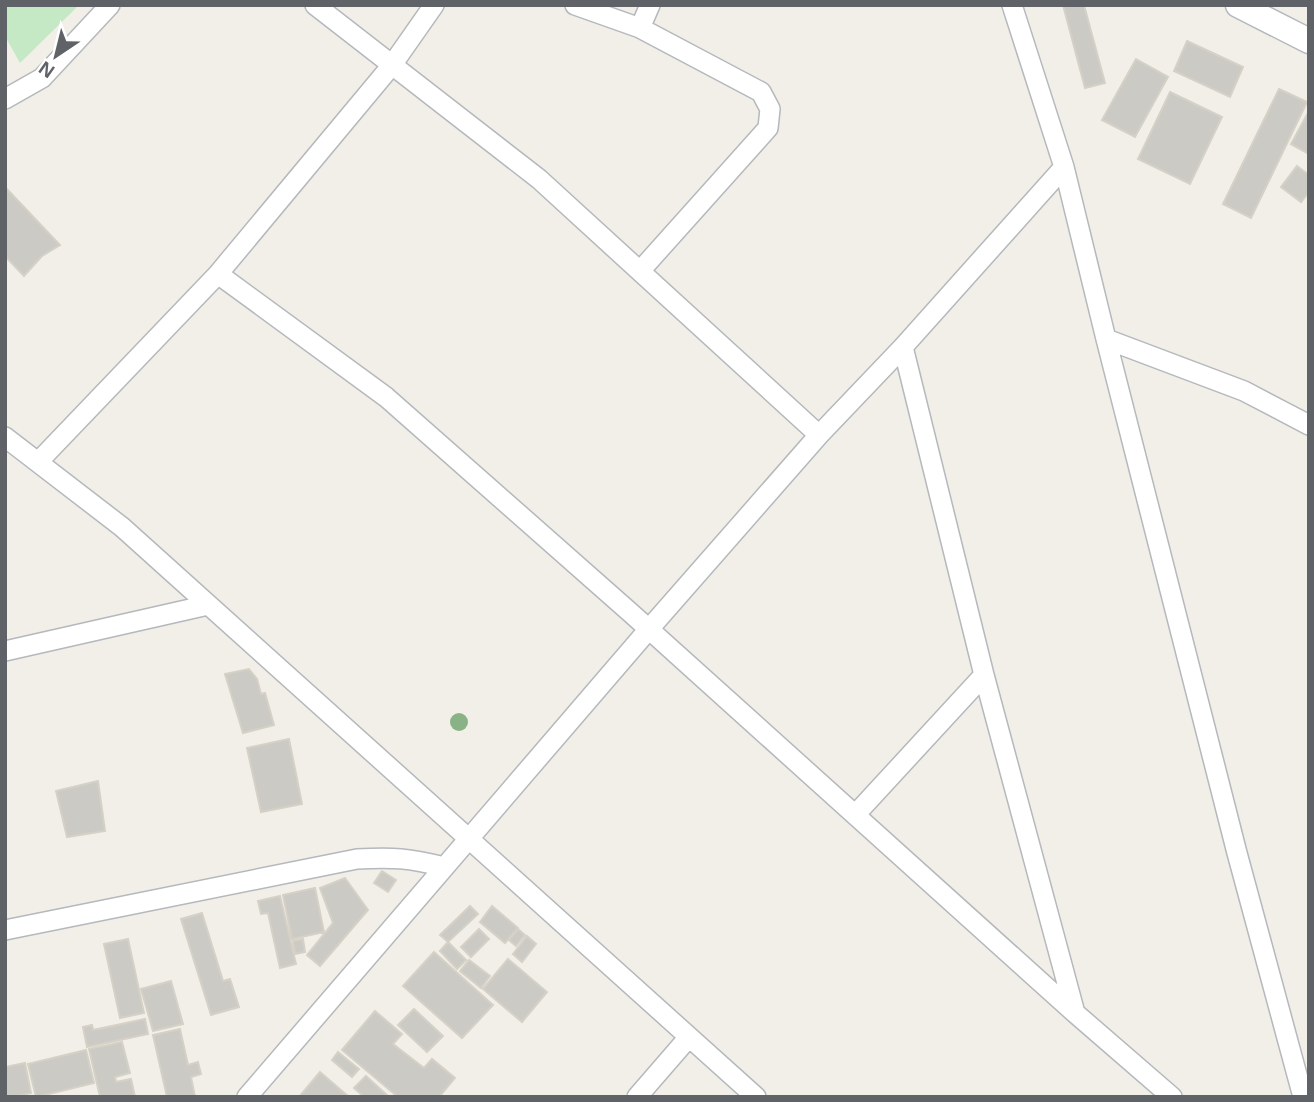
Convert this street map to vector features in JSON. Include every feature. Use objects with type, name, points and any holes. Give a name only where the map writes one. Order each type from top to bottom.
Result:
[{"type":"street","points":[[5,99],[43,78],[110,5]]},
{"type":"street","points":[[315,5],[539,179],[819,435]]},
{"type":"street","points":[[38,462],[218,274],[392,65],[434,5]]},
{"type":"street","points":[[575,5],[639,28],[761,92],[770,109],[768,128],[640,271]]},
{"type":"street","points":[[639,28],[650,5]]},
{"type":"street","points":[[1012,5],[1065,167],[1230,826],[1303,1097]]},
{"type":"street","points":[[1238,5],[1309,41]]},
{"type":"street","points":[[247,1097],[819,435],[903,347],[1065,167]]},
{"type":"street","points":[[218,274],[386,397],[1172,1097]]},
{"type":"street","points":[[1106,339],[1244,391],[1309,425]]},
{"type":"street","points":[[903,347],[984,675],[1075,1013]]},
{"type":"street","points":[[5,436],[122,527],[756,1097]]},
{"type":"street","points":[[5,651],[208,605]]},
{"type":"street","points":[[855,815],[984,675]]},
{"type":"street","points":[[5,930],[357,859],[395,857],[444,867]]},
{"type":"street","points":[[637,1097],[689,1037]]},
{"type":"green space","points":[[5,5],[79,5],[20,63],[5,36]]},
{"type":"building","points":[[1063,5],[1084,5],[1105,83],[1085,88]]},
{"type":"building","points":[[1187,41],[1243,67],[1230,97],[1174,71]]},
{"type":"building","points":[[1136,59],[1168,77],[1135,137],[1102,120]]},
{"type":"building","points":[[1279,89],[1307,102],[1251,218],[1223,204]]},
{"type":"building","points":[[1170,92],[1222,117],[1190,184],[1138,159]]},
{"type":"building","points":[[1309,111],[1309,154],[1291,144]]},
{"type":"building","points":[[1297,166],[1309,175],[1309,192],[1301,202],[1281,187]]},
{"type":"building","points":[[5,187],[60,245],[42,256],[24,276],[5,256]]},
{"type":"building","points":[[249,669],[257,679],[261,694],[265,693],[274,725],[243,733],[225,674]]},
{"type":"building","points":[[289,739],[302,804],[261,812],[247,748]]},
{"type":"building","points":[[98,781],[105,831],[67,837],[56,791]]},
{"type":"building","points":[[382,871],[396,880],[388,892],[374,883]]},
{"type":"building","points":[[345,878],[368,910],[320,966],[307,955],[333,923],[320,888]]},
{"type":"building","points":[[315,888],[324,932],[292,939],[283,895]]},
{"type":"building","points":[[280,896],[296,964],[280,968],[268,913],[261,914],[258,901]]},
{"type":"building","points":[[470,906],[478,914],[448,942],[440,935]]},
{"type":"building","points":[[492,906],[518,928],[505,943],[480,922]]},
{"type":"building","points":[[202,913],[223,981],[230,979],[239,1007],[211,1015],[181,919]]},
{"type":"building","points":[[479,929],[489,939],[471,957],[461,947]]},
{"type":"building","points":[[518,929],[525,935],[516,946],[509,940]]},
{"type":"building","points":[[527,936],[536,944],[522,962],[513,954]]},
{"type":"building","points":[[128,939],[144,1013],[120,1018],[104,944]]},
{"type":"building","points":[[303,939],[305,952],[295,954],[293,941]]},
{"type":"building","points":[[448,942],[466,960],[457,969],[440,951]]},
{"type":"building","points":[[434,952],[493,1005],[462,1038],[403,986]]},
{"type":"building","points":[[508,959],[547,992],[522,1022],[483,989]]},
{"type":"building","points":[[469,960],[490,976],[481,988],[460,971]]},
{"type":"building","points":[[171,981],[183,1024],[153,1031],[141,989]]},
{"type":"building","points":[[414,1009],[443,1036],[427,1052],[398,1025]]},
{"type":"building","points":[[375,1011],[402,1034],[393,1044],[424,1068],[432,1059],[455,1078],[439,1097],[398,1097],[342,1050]]},
{"type":"building","points":[[145,1019],[148,1034],[87,1047],[83,1027],[92,1025],[93,1030]]},
{"type":"building","points":[[180,1029],[188,1065],[198,1062],[201,1074],[191,1077],[195,1097],[167,1097],[153,1035]]},
{"type":"building","points":[[122,1042],[130,1073],[115,1077],[116,1082],[131,1079],[135,1097],[100,1097],[89,1049]]},
{"type":"building","points":[[86,1050],[94,1083],[36,1097],[28,1064]]},
{"type":"building","points":[[338,1052],[359,1069],[352,1077],[332,1060]]},
{"type":"building","points":[[25,1063],[31,1093],[5,1097],[5,1067]]},
{"type":"building","points":[[320,1072],[349,1097],[299,1097]]},
{"type":"building","points":[[366,1076],[389,1097],[364,1097],[354,1088]]}]
